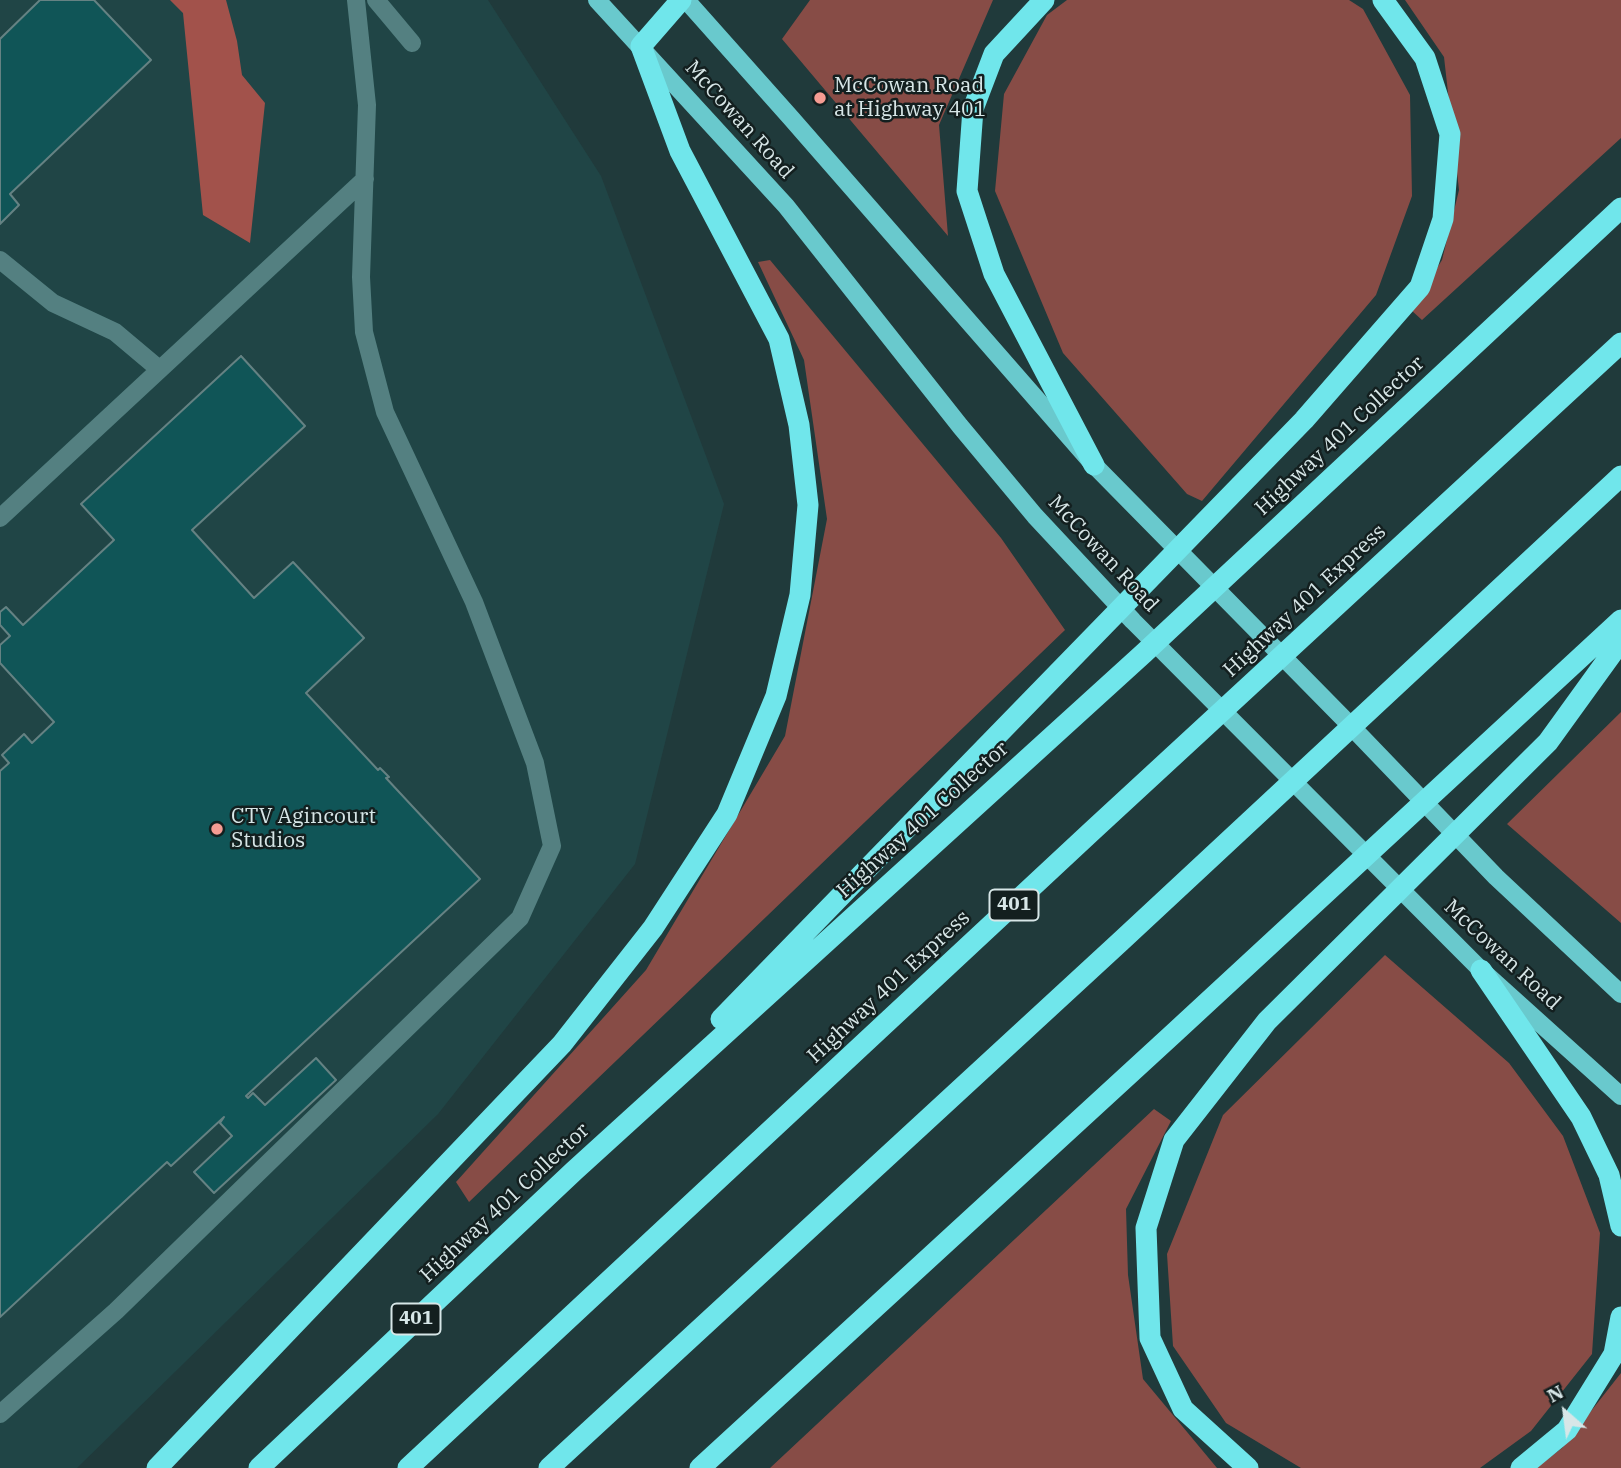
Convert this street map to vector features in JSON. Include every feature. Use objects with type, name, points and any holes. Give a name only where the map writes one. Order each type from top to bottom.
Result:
[{"type":"highway","points":[[157,1468],[562,1044],[653,928],[727,814],[776,696],[800,594],[807,518],[808,505],[799,425],[779,339],[680,151],[641,46],[684,0]]},
{"type":"highway","points":[[1044,0],[994,54],[973,109],[967,191],[995,274],[1094,465]]},
{"type":"highway","points":[[574,1171],[1304,420],[1420,287],[1443,219],[1450,134],[1425,58],[1383,0]]},
{"type":"highway","name":"Highway 401 Collector","points":[[259,1468],[574,1171],[1144,653],[1621,208]]},
{"type":"highway","name":"Highway 401 Express","points":[[408,1468],[1621,343]]},
{"type":"highway","points":[[549,1468],[1621,476]]},
{"type":"highway","points":[[700,1468],[1621,620]]},
{"type":"highway","points":[[1248,1468],[1183,1409],[1150,1338],[1146,1228],[1174,1140],[1267,1021],[1548,742],[1621,641]]},
{"type":"highway","points":[[1481,970],[1581,1117],[1609,1175],[1621,1226]]},
{"type":"highway","points":[[1521,1468],[1567,1430],[1614,1354],[1621,1317]]},
{"type":"main road","name":"McCowan Road","points":[[597,0],[786,206],[960,426],[1035,516],[1143,631],[1481,970],[1621,1096]]},
{"type":"main road","name":"McCowan Road","points":[[684,0],[800,128],[1094,465],[1496,877],[1621,994]]},
{"type":"street","points":[[0,1414],[116,1311],[520,918],[552,846],[535,763],[474,602],[385,412],[364,332],[361,277],[367,105],[356,0]]},
{"type":"street","points":[[376,0],[412,43]]},
{"type":"street","points":[[0,518],[365,178]]},
{"type":"street","points":[[0,260],[53,303],[115,332],[159,369]]},
{"type":"shaded area","points":[[0,0],[488,0],[601,176],[724,504],[635,864],[438,1114],[77,1468],[0,1468]]},
{"type":"shaded area","points":[[170,0],[226,0],[237,41],[242,75],[265,103],[250,243],[203,215],[183,13]]},
{"type":"shaded area","points":[[810,0],[993,0],[939,125],[948,236],[782,39]]},
{"type":"shaded area","points":[[1067,0],[1349,0],[1363,9],[1410,95],[1412,196],[1376,295],[1202,501],[1187,494],[1063,353],[995,191],[1004,94],[1047,15]]},
{"type":"shaded area","points":[[1405,0],[1621,0],[1621,138],[1422,320],[1411,310],[1442,260],[1459,190],[1444,57]]},
{"type":"shaded area","points":[[770,260],[1001,538],[1065,630],[469,1202],[456,1182],[646,970],[785,736],[827,519],[804,360],[758,262]]},
{"type":"shaded area","points":[[1621,712],[1621,923],[1507,824]]},
{"type":"shaded area","points":[[1385,955],[1509,1063],[1563,1136],[1600,1233],[1592,1354],[1531,1431],[1480,1468],[1301,1468],[1226,1423],[1173,1346],[1167,1254],[1223,1115]]},
{"type":"shaded area","points":[[1154,1109],[1171,1121],[1126,1209],[1128,1275],[1143,1379],[1217,1468],[770,1468]]},
{"type":"shaded area","points":[[1621,1373],[1621,1468],[1536,1468],[1562,1448]]},
{"type":"building","points":[[40,0],[94,0],[151,60],[10,194],[19,205],[0,224],[0,39]]},
{"type":"building","name":"CTV Agincourt Studios","points":[[241,356],[305,426],[192,530],[254,598],[293,562],[364,638],[306,693],[378,770],[380,768],[389,777],[386,778],[480,879],[246,1096],[248,1098],[253,1093],[265,1105],[316,1058],[336,1080],[214,1193],[194,1172],[232,1136],[220,1123],[224,1117],[171,1166],[167,1162],[0,1317],[0,771],[9,763],[2,755],[24,734],[32,743],[54,722],[0,663],[0,645],[10,636],[0,625],[0,612],[6,607],[23,625],[114,540],[81,504]]},
{"type":"place","name":"McCowan Road at Highway 401","points":[[820,98]]},
{"type":"place","name":"CTV Agincourt Studios","points":[[217,829]]}]
